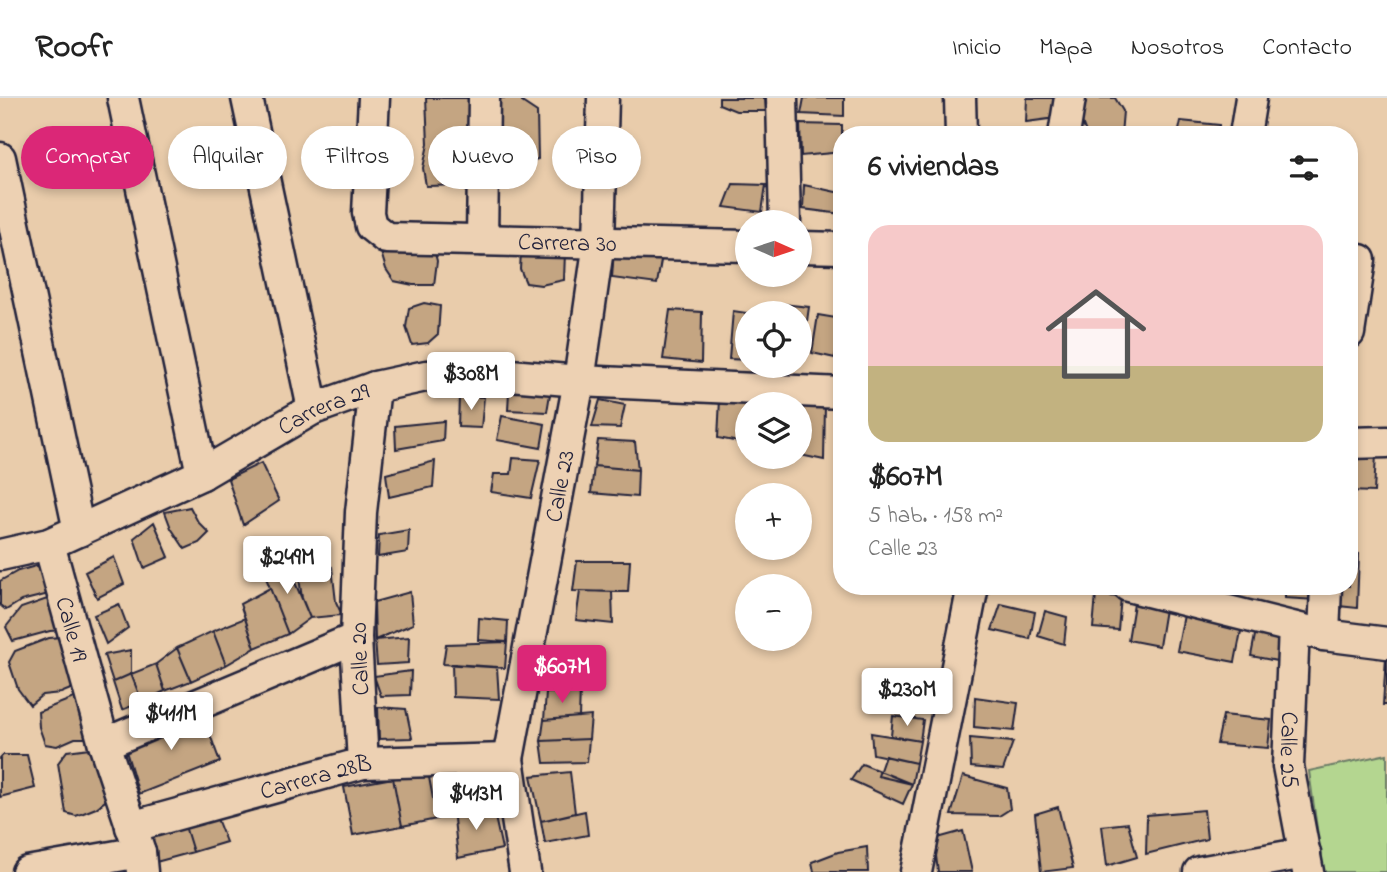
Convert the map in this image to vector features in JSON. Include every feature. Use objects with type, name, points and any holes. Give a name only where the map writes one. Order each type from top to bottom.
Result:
[{"type":"street","points":[[123,98],[202,474]]},
{"type":"street","points":[[247,98],[313,409]]},
{"type":"street","name":"Carrera 30","points":[[374,98],[368,213],[371,226],[386,237],[735,246]]},
{"type":"street","points":[[482,240],[484,98]]},
{"type":"street","name":"Calle 23","points":[[524,872],[508,759],[579,381],[599,243],[603,98]]},
{"type":"street","points":[[782,98],[785,210]]},
{"type":"street","points":[[960,98],[961,126]]},
{"type":"street","points":[[1065,126],[1070,98]]},
{"type":"street","points":[[1246,126],[1251,98]]},
{"type":"street","points":[[0,158],[79,531]]},
{"type":"street","points":[[812,247],[833,248]]},
{"type":"street","points":[[1358,292],[1365,260]]},
{"type":"street","name":"Carrera 29","points":[[0,555],[49,544],[202,474],[313,409],[376,387],[426,376],[498,374],[579,381],[833,393]]},
{"type":"street","name":"Calle 20","points":[[363,763],[356,638],[360,512],[376,387]]},
{"type":"street","points":[[1358,443],[1387,442]]},
{"type":"street","name":"Calle 19","points":[[49,544],[104,744],[138,850]]},
{"type":"street","points":[[916,872],[972,595]]},
{"type":"street","points":[[1164,595],[1324,635],[1387,643]]},
{"type":"street","points":[[1324,635],[1326,595]]},
{"type":"street","name":"Calle 25","points":[[1294,628],[1288,766],[1307,862]]},
{"type":"street","points":[[104,744],[356,638]]},
{"type":"street","name":"Carrera 28B","points":[[27,872],[138,850],[363,763],[508,759]]},
{"type":"street","points":[[1199,872],[1307,862]]},
{"type":"green space","points":[[1387,754],[1387,872],[1323,872],[1309,771]]},
{"type":"building","points":[[426,98],[470,98],[469,126],[428,126],[428,144]]},
{"type":"building","points":[[496,98],[522,98],[522,102],[537,112],[537,126],[496,126]]},
{"type":"building","points":[[719,98],[765,98],[766,111],[736,111],[719,104]]},
{"type":"building","points":[[804,98],[844,98],[844,116],[801,114]]},
{"type":"building","points":[[1027,98],[1058,98],[1056,118],[1026,122]]},
{"type":"building","points":[[1085,98],[1115,98],[1123,111],[1122,126],[1084,126],[1080,117]]},
{"type":"building","points":[[1181,121],[1219,125],[1219,126],[1180,126]]},
{"type":"building","points":[[800,124],[842,125],[833,126],[833,153],[801,156]]},
{"type":"building","points":[[428,144],[428,186],[423,168]]},
{"type":"building","points":[[733,184],[766,185],[762,210],[724,207]]},
{"type":"building","points":[[804,185],[833,191],[833,213],[803,209]]},
{"type":"building","points":[[433,245],[437,261],[434,285],[394,281],[386,269],[380,249]]},
{"type":"building","points":[[614,249],[662,255],[657,284],[612,278]]},
{"type":"building","points":[[521,252],[565,252],[564,280],[541,285],[526,283],[520,269]]},
{"type":"building","points":[[424,303],[440,306],[438,334],[428,343],[412,345],[406,327],[409,308]]},
{"type":"building","points":[[670,310],[702,312],[701,363],[663,359]]},
{"type":"building","points":[[733,311],[735,359],[729,359]]},
{"type":"building","points":[[818,315],[833,318],[833,358],[812,353]]},
{"type":"building","points":[[509,391],[550,394],[547,412],[508,410]]},
{"type":"building","points":[[459,396],[484,397],[481,428],[458,427]]},
{"type":"building","points":[[720,399],[735,399],[735,441],[718,438]]},
{"type":"building","points":[[600,400],[625,405],[620,428],[592,427]]},
{"type":"building","points":[[812,404],[825,404],[824,460],[812,458]]},
{"type":"building","points":[[502,416],[545,424],[541,448],[497,440]]},
{"type":"building","points":[[444,421],[443,441],[396,449],[395,426]]},
{"type":"building","points":[[598,440],[635,442],[638,470],[594,466]]},
{"type":"building","points":[[1358,454],[1376,454],[1374,492],[1358,491]]},
{"type":"building","points":[[513,458],[540,460],[531,498],[491,492],[494,474],[511,474]]},
{"type":"building","points":[[435,461],[433,487],[389,497],[386,474]]},
{"type":"building","points":[[261,463],[279,501],[243,525],[228,479]]},
{"type":"building","points":[[594,466],[638,470],[637,497],[591,493]]},
{"type":"building","points":[[190,507],[198,522],[209,533],[199,543],[185,549],[171,528],[165,512]]},
{"type":"building","points":[[154,522],[169,557],[144,568],[134,538]]},
{"type":"building","points":[[409,530],[408,552],[378,557],[379,535]]},
{"type":"building","points":[[114,557],[124,584],[97,598],[85,572]]},
{"type":"building","points":[[286,561],[310,618],[288,634],[263,570]]},
{"type":"building","points":[[577,561],[630,561],[628,592],[573,591]]},
{"type":"building","points":[[43,564],[49,594],[21,601],[6,610],[0,605],[0,581],[18,571]]},
{"type":"building","points":[[332,567],[336,602],[342,615],[310,618],[302,598],[299,578],[312,571]]},
{"type":"building","points":[[270,588],[288,634],[255,648],[240,604]]},
{"type":"building","points":[[580,591],[612,592],[613,624],[576,620]]},
{"type":"building","points":[[410,592],[413,624],[375,640],[374,602]]},
{"type":"building","points":[[1096,595],[1121,597],[1118,630],[1093,628]]},
{"type":"building","points":[[1285,595],[1316,595],[1316,600],[1285,598]]},
{"type":"building","points":[[1340,595],[1357,595],[1357,608],[1339,606]]},
{"type":"building","points":[[53,597],[62,630],[13,641],[6,627],[21,608]]},
{"type":"building","points":[[119,604],[128,628],[106,644],[94,615]]},
{"type":"building","points":[[1001,604],[1035,612],[1030,639],[992,630]]},
{"type":"building","points":[[1134,604],[1165,609],[1159,646],[1128,640]]},
{"type":"building","points":[[1045,611],[1067,617],[1064,644],[1038,636]]},
{"type":"building","points":[[1184,615],[1242,626],[1235,662],[1177,651]]},
{"type":"building","points":[[245,618],[255,648],[226,665],[213,631]]},
{"type":"building","points":[[479,618],[508,621],[507,642],[478,640]]},
{"type":"building","points":[[1256,630],[1282,635],[1277,661],[1251,656]]},
{"type":"building","points":[[213,631],[226,665],[191,681],[177,648]]},
{"type":"building","points":[[62,637],[74,674],[73,688],[61,693],[42,695],[30,705],[18,689],[9,662],[15,651],[49,638]]},
{"type":"building","points":[[409,637],[408,663],[377,665],[375,640]]},
{"type":"building","points":[[507,642],[505,668],[443,664],[446,644]]},
{"type":"building","points":[[177,648],[191,681],[165,691],[156,664]]},
{"type":"building","points":[[131,650],[131,674],[113,682],[104,655]]},
{"type":"building","points":[[1386,657],[1387,705],[1383,705]]},
{"type":"building","points":[[560,659],[601,663],[595,691],[554,689]]},
{"type":"building","points":[[156,664],[165,691],[142,702],[131,674]]},
{"type":"building","points":[[452,664],[497,667],[499,699],[453,697]]},
{"type":"building","points":[[411,671],[410,695],[381,696],[374,676]]},
{"type":"building","points":[[131,674],[142,702],[122,710],[113,682]]},
{"type":"building","points":[[580,690],[579,717],[544,720],[546,693]]},
{"type":"building","points":[[76,697],[88,738],[75,738],[57,746],[45,744],[39,727],[38,712]]},
{"type":"building","points":[[975,697],[1018,703],[1014,731],[974,727]]},
{"type":"building","points":[[378,707],[406,709],[412,738],[379,739]]},
{"type":"building","points":[[201,710],[220,762],[139,794],[123,741]]},
{"type":"building","points":[[1223,715],[1271,720],[1268,748],[1217,744]]},
{"type":"building","points":[[591,716],[589,739],[541,741],[544,720]]},
{"type":"building","points":[[893,716],[923,720],[920,741],[891,736]]},
{"type":"building","points":[[871,733],[920,741],[916,763],[873,754]]},
{"type":"building","points":[[970,738],[1013,742],[1003,770],[971,767]]},
{"type":"building","points":[[589,739],[587,762],[544,763],[541,741]]},
{"type":"building","points":[[97,747],[109,798],[96,808],[76,816],[66,813],[58,763],[67,751]]},
{"type":"building","points":[[3,755],[27,755],[35,788],[0,797],[0,758]]},
{"type":"building","points":[[885,756],[916,763],[912,784],[878,776]]},
{"type":"building","points":[[862,764],[912,784],[903,804],[851,780]]},
{"type":"building","points":[[454,765],[494,765],[493,808],[453,809]]},
{"type":"building","points":[[428,772],[437,819],[402,826],[393,778]]},
{"type":"building","points":[[570,772],[575,813],[541,821],[531,776]]},
{"type":"building","points":[[963,776],[1007,788],[1010,809],[999,816],[951,815]]},
{"type":"building","points":[[393,778],[402,826],[353,835],[344,787]]},
{"type":"building","points":[[1058,807],[1073,868],[1041,872],[1035,814]]},
{"type":"building","points":[[493,808],[502,849],[458,858],[453,809]]},
{"type":"building","points":[[1204,810],[1207,839],[1146,854],[1147,815]]},
{"type":"building","points":[[585,811],[588,835],[545,843],[541,821]]},
{"type":"building","points":[[216,816],[226,842],[193,852],[185,826]]},
{"type":"building","points":[[1128,823],[1137,857],[1107,866],[1102,826]]},
{"type":"building","points":[[185,826],[193,852],[156,862],[151,834]]},
{"type":"building","points":[[963,831],[972,872],[938,872],[934,839]]},
{"type":"building","points":[[867,847],[868,872],[814,872],[812,862],[838,852]]}]
